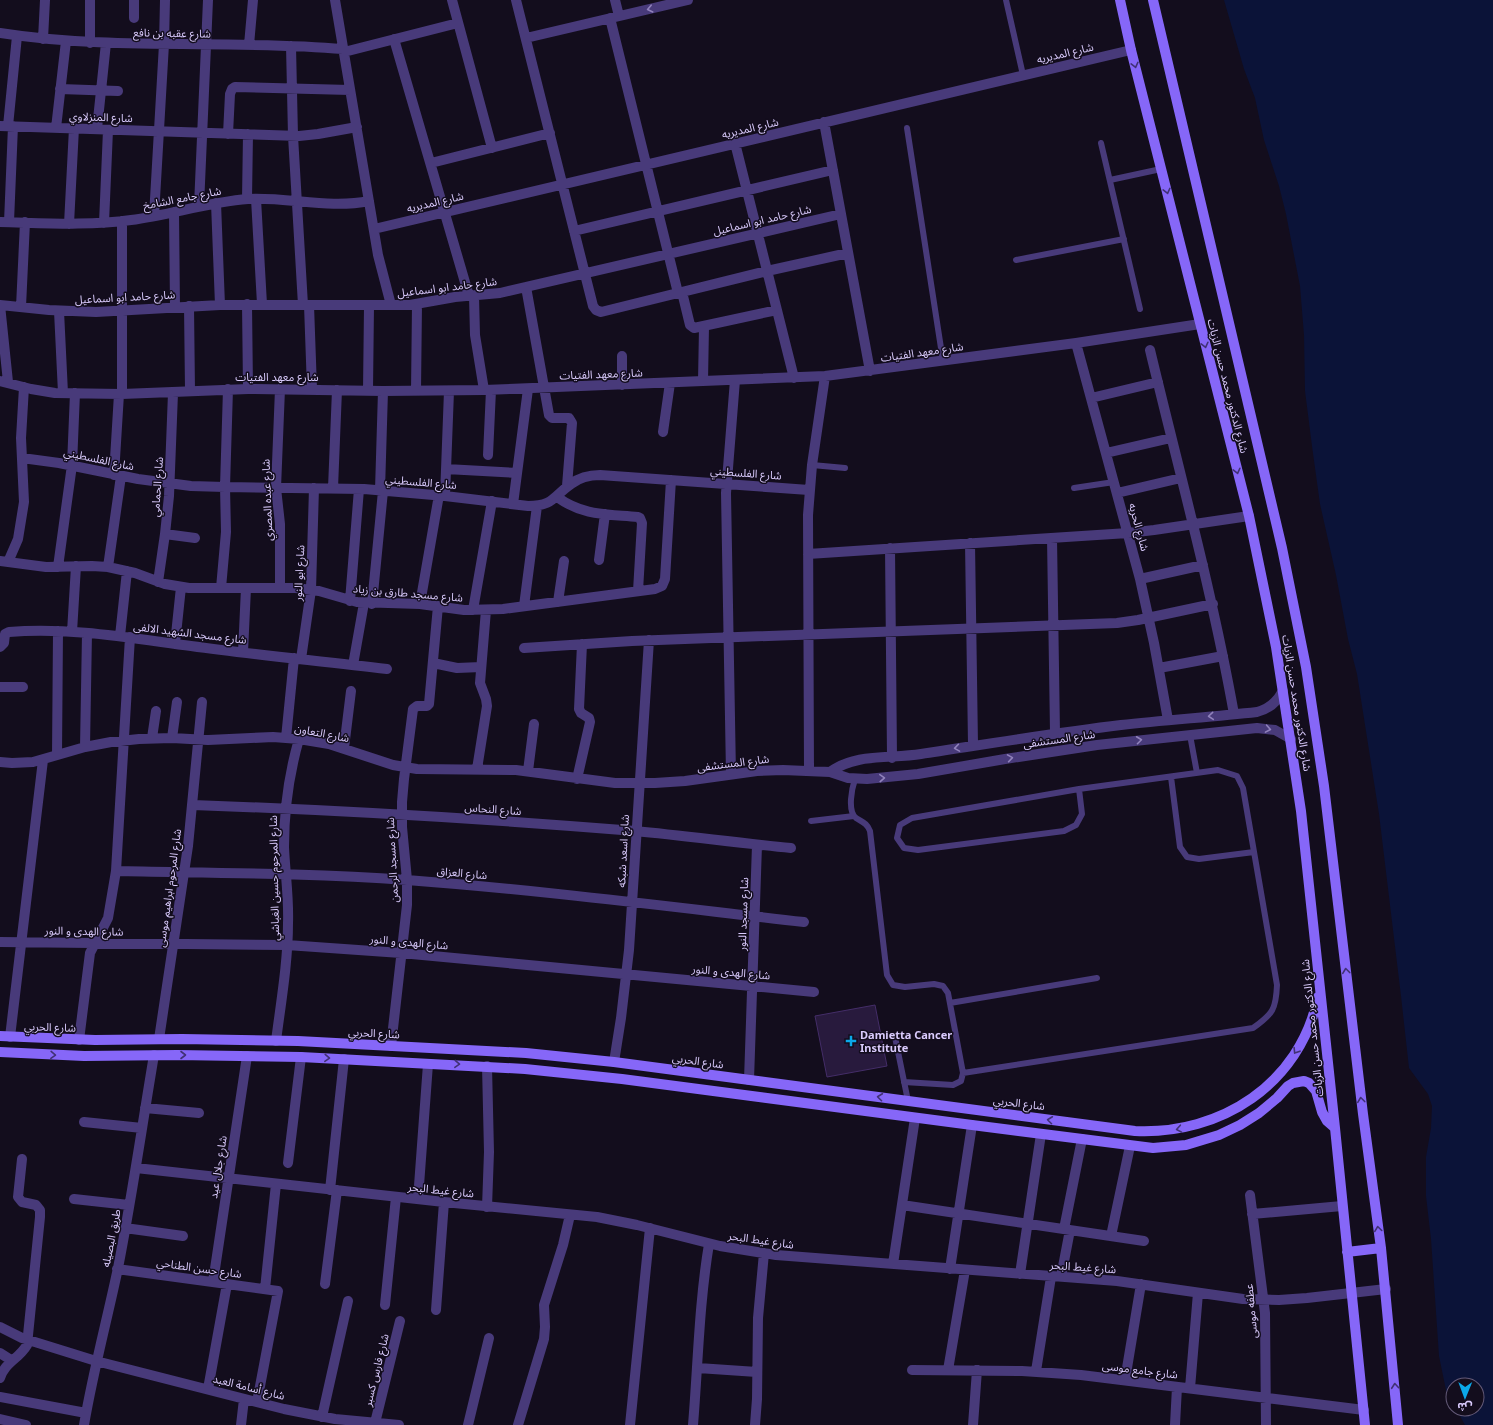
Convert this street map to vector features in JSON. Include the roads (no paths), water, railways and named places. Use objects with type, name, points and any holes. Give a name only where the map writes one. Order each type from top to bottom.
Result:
[{"type":"street","points":[[43,39],[45,0]]},
{"type":"street","points":[[90,0],[90,43]]},
{"type":"street","points":[[134,0],[134,18]]},
{"type":"street","points":[[154,216],[164,44],[165,0]]},
{"type":"street","points":[[199,206],[208,0]]},
{"type":"street","points":[[249,45],[253,0]]},
{"type":"street","points":[[335,0],[374,229],[382,271],[391,305]]},
{"type":"street","points":[[452,0],[492,148]]},
{"type":"street","points":[[516,0],[593,306],[596,310],[599,312],[848,253]]},
{"type":"street","points":[[615,0],[614,17],[646,165],[668,254],[690,325],[695,329],[777,310]]},
{"type":"street","points":[[526,38],[688,0]]},
{"type":"street","name":"شارع الدكتور محمد حسن الزيات","points":[[1120,0],[1131,50],[1249,516],[1266,596],[1283,691],[1301,811],[1365,1425]]},
{"type":"street","name":"شارع الدكتور محمد حسن الزيات","points":[[1153,0],[1282,548],[1302,649],[1324,786],[1362,1114],[1386,1289],[1398,1425]]},
{"type":"street","name":"شارع عقبه بن نافع","points":[[0,33],[43,39],[90,43],[291,46],[344,51],[458,23]]},
{"type":"street","points":[[4,222],[7,126],[17,36]]},
{"type":"street","points":[[394,39],[445,212],[472,296],[475,335],[487,390],[488,456]]},
{"type":"street","points":[[56,128],[66,41]]},
{"type":"street","points":[[97,129],[106,43]]},
{"type":"street","points":[[291,46],[296,200],[312,389]]},
{"type":"street","name":"شارع المديريه","points":[[374,229],[1131,50]]},
{"type":"street","points":[[60,89],[118,92]]},
{"type":"street","points":[[228,134],[230,94],[232,89],[350,90]]},
{"type":"street","points":[[824,122],[870,371]]},
{"type":"street","name":"شارع المنزلاوي","points":[[7,126],[293,136],[312,135],[357,127]]},
{"type":"street","points":[[69,224],[74,128]]},
{"type":"street","points":[[104,223],[108,130]]},
{"type":"street","points":[[431,164],[550,133]]},
{"type":"street","points":[[248,134],[252,199],[262,304]]},
{"type":"street","points":[[735,143],[794,378]]},
{"type":"street","points":[[574,231],[833,170]]},
{"type":"street","name":"شارع جامع الشامخ","points":[[4,222],[69,224],[122,222],[216,202],[252,199],[296,200],[333,204],[369,201]]},
{"type":"street","points":[[216,202],[220,305]]},
{"type":"street","points":[[174,212],[174,307]]},
{"type":"street","name":"شارع حامد ابو اسماعيل","points":[[0,305],[83,312],[247,304],[369,306],[417,304],[447,298],[500,293],[841,214]]},
{"type":"street","points":[[22,307],[25,222]]},
{"type":"street","points":[[108,567],[118,476],[122,311],[122,222]]},
{"type":"street","points":[[526,287],[550,417],[567,418],[570,419],[572,423],[567,486]]},
{"type":"street","points":[[247,304],[248,389]]},
{"type":"street","points":[[416,391],[417,304]]},
{"type":"street","points":[[0,305],[4,382]]},
{"type":"street","points":[[189,306],[190,392]]},
{"type":"street","points":[[368,390],[369,306]]},
{"type":"street","points":[[58,311],[63,393]]},
{"type":"street","name":"شارع معهد الفتيات","points":[[4,382],[24,387],[63,393],[120,394],[248,389],[449,391],[794,378],[870,371],[1076,343],[1200,324]]},
{"type":"street","points":[[703,381],[704,327]]},
{"type":"street","name":"شارع الحريه","points":[[1076,343],[1140,579],[1159,668],[1168,720]]},
{"type":"street","points":[[1150,350],[1204,565],[1224,656],[1234,714]]},
{"type":"street","points":[[622,356],[622,385]]},
{"type":"street","points":[[809,770],[809,490],[824,376]]},
{"type":"street","points":[[731,774],[727,484],[735,380]]},
{"type":"street","points":[[1091,398],[1158,382]]},
{"type":"street","points":[[663,432],[670,383]]},
{"type":"street","points":[[4,562],[18,539],[23,515],[24,490],[21,418],[24,387]]},
{"type":"street","name":"شارع عبده المصري","points":[[280,389],[276,488],[280,524],[280,588]]},
{"type":"street","points":[[513,504],[528,389]]},
{"type":"street","points":[[221,588],[226,532],[225,487],[228,390]]},
{"type":"street","points":[[333,488],[336,390]]},
{"type":"street","points":[[353,665],[368,604],[381,490],[383,391]]},
{"type":"street","points":[[420,604],[446,470],[449,391]]},
{"type":"street","points":[[58,567],[72,465],[75,393]]},
{"type":"street","name":"شارع الحمامي","points":[[158,582],[170,484],[173,393]]},
{"type":"street","points":[[1106,453],[1171,438]]},
{"type":"street","name":"شارع الفلسطيني","points":[[22,458],[72,465],[118,476],[170,484],[225,487],[381,490],[442,495],[528,506],[537,506],[548,503],[557,497],[567,486],[585,477],[600,475],[809,490]]},
{"type":"street","points":[[446,470],[517,473]]},
{"type":"street","points":[[1117,493],[1181,478]]},
{"type":"street","name":"شارع مسجد طارق بن زياد","points":[[4,562],[33,566],[108,567],[127,571],[158,582],[181,587],[280,588],[311,590],[350,601],[368,604],[420,604],[486,610],[558,602],[659,588],[664,583],[670,480]]},
{"type":"street","name":"شارع ابو النور","points":[[286,738],[298,658],[311,590],[314,488]]},
{"type":"street","points":[[350,601],[359,489]]},
{"type":"street","points":[[557,497],[582,511],[638,517],[642,521],[638,591]]},
{"type":"street","points":[[473,610],[492,501]]},
{"type":"street","points":[[524,606],[537,506]]},
{"type":"street","points":[[599,560],[605,514]]},
{"type":"street","points":[[808,554],[1128,533],[1249,516]]},
{"type":"street","points":[[165,534],[195,538]]},
{"type":"street","points":[[1052,538],[1054,733]]},
{"type":"street","points":[[970,543],[973,746]]},
{"type":"street","points":[[890,548],[892,758]]},
{"type":"street","points":[[558,602],[564,561]]},
{"type":"street","points":[[1140,579],[1204,565]]},
{"type":"street","points":[[72,632],[76,566]]},
{"type":"street","points":[[79,1040],[89,958],[108,918],[116,871],[124,740],[127,571]]},
{"type":"street","points":[[175,644],[181,587]]},
{"type":"street","points":[[242,652],[246,588]]},
{"type":"street","points":[[524,648],[649,640],[1053,626],[1122,622],[1149,618],[1213,604]]},
{"type":"street","points":[[438,606],[433,663],[457,668],[481,668]]},
{"type":"street","points":[[477,769],[487,706],[480,683],[486,610]]},
{"type":"street","points":[[57,755],[58,631]]},
{"type":"street","name":"شارع مسجد الشهيد الالفى","points":[[0,647],[4,643],[5,634],[9,632],[58,631],[125,637],[387,669]]},
{"type":"street","points":[[84,747],[87,633]]},
{"type":"street","name":"شارع اسعد شبكه","points":[[614,1062],[626,975],[649,640]]},
{"type":"street","points":[[577,779],[590,722],[588,717],[581,713],[579,709],[582,644]]},
{"type":"street","points":[[1159,668],[1224,656]]},
{"type":"street","name":"شارع مسجد الرحمن","points":[[391,1046],[400,953],[406,917],[407,880],[402,814],[405,767],[413,709],[417,706],[424,707],[428,705],[433,663]]},
{"type":"street","points":[[0,687],[23,687]]},
{"type":"street","points":[[344,748],[350,691]]},
{"type":"street","name":"شارع المستشفى","points":[[830,772],[841,765],[853,761],[917,755],[1054,733],[1256,712],[1268,708],[1277,701],[1283,691]]},
{"type":"street","points":[[172,738],[177,702]]},
{"type":"street","name":"شارع المرحوم ابراهيم موسى","points":[[159,1039],[193,805],[202,702]]},
{"type":"street","points":[[152,738],[156,711]]},
{"type":"street","points":[[1187,718],[1190,735]]},
{"type":"street","points":[[528,771],[534,724]]},
{"type":"street","name":"شارع المستشفى","points":[[639,783],[685,781],[770,770],[809,770],[830,772],[855,779],[906,776],[1059,751],[1190,735],[1263,728],[1275,730],[1291,739]]},
{"type":"street","name":"شارع التعاون","points":[[0,762],[22,763],[43,760],[84,747],[124,740],[152,738],[198,740],[286,738],[314,741],[344,748],[381,761],[405,767],[429,770],[477,769],[528,771],[577,779],[615,783],[639,783]]},
{"type":"street","name":"شارع المرحوم حسين الغباشي","points":[[276,1041],[287,945],[288,905],[284,848],[286,808],[292,766],[299,739]]},
{"type":"street","points":[[5,1037],[22,942],[43,760]]},
{"type":"street","name":"شارع النحاس","points":[[193,805],[402,814],[636,831],[791,848]]},
{"type":"street","name":"شارع مسجد النور","points":[[749,1080],[757,844]]},
{"type":"street","name":"شارع العزاق","points":[[116,871],[286,874],[407,880],[632,902],[804,922]]},
{"type":"street","name":"شارع الهدى و النور","points":[[0,942],[287,945],[400,953],[814,992]]},
{"type":"street","name":"شارع الحربي","points":[[5,1037],[79,1040],[159,1039],[276,1041],[502,1051],[614,1062],[1135,1130],[1169,1130],[1203,1123],[1237,1108],[1258,1094],[1276,1077],[1292,1058],[1314,1013],[1319,989]]},
{"type":"street","points":[[37,1054],[38,1038]]},
{"type":"street","points":[[360,1060],[361,1044]]},
{"type":"street","points":[[0,1052],[84,1056],[154,1055],[301,1057],[487,1066],[622,1078],[1082,1140],[1130,1146],[1164,1147],[1186,1145],[1208,1139],[1230,1130],[1250,1119],[1268,1106],[1288,1086],[1298,1081],[1304,1081],[1316,1091],[1324,1116],[1335,1128]]},
{"type":"street","name":"طريق البصيله","points":[[84,1425],[96,1360],[125,1228],[154,1055]]},
{"type":"street","name":"شارع جلال عيد","points":[[213,1282],[247,1056]]},
{"type":"street","points":[[288,1163],[301,1057]]},
{"type":"street","points":[[325,1284],[344,1059]]},
{"type":"street","points":[[418,1199],[428,1064]]},
{"type":"street","points":[[487,1066],[489,1156],[487,1207]]},
{"type":"street","points":[[145,1108],[199,1113]]},
{"type":"street","points":[[893,1264],[915,1118]]},
{"type":"street","points":[[84,1122],[142,1128]]},
{"type":"street","points":[[1203,1123],[1208,1139]]},
{"type":"street","points":[[950,1269],[972,1125]]},
{"type":"street","points":[[1020,1274],[1041,1134]]},
{"type":"street","points":[[1036,1371],[1067,1229],[1082,1140]]},
{"type":"street","points":[[1111,1236],[1130,1146]]},
{"type":"street","points":[[0,1378],[3,1370],[11,1360],[22,1352],[28,1340],[40,1214],[36,1205],[22,1202],[18,1197],[22,1159]]},
{"type":"street","name":"شارع غيط البحر","points":[[136,1168],[487,1207],[610,1219],[709,1244],[764,1253],[1140,1284],[1232,1298],[1307,1298],[1386,1289]]},
{"type":"street","points":[[265,1289],[276,1184]]},
{"type":"street","name":"عطفه موسى","points":[[1250,1195],[1264,1299],[1266,1326],[1266,1425]]},
{"type":"street","points":[[385,1305],[396,1197]]},
{"type":"street","points":[[74,1199],[129,1205]]},
{"type":"street","points":[[436,1310],[444,1202]]},
{"type":"street","points":[[902,1205],[1144,1241]]},
{"type":"street","points":[[1252,1214],[1342,1206]]},
{"type":"street","points":[[518,1425],[544,1339],[544,1306],[558,1264],[570,1214]]},
{"type":"street","points":[[125,1228],[183,1236]]},
{"type":"street","points":[[630,1425],[650,1228]]},
{"type":"street","points":[[693,1425],[701,1310],[709,1244]]},
{"type":"street","points":[[1347,1252],[1381,1248]]},
{"type":"street","points":[[755,1425],[758,1318],[764,1253]]},
{"type":"street","name":"شارع حسن الطناحي","points":[[117,1268],[278,1291],[257,1402]]},
{"type":"street","points":[[948,1370],[965,1270]]},
{"type":"street","points":[[208,1389],[226,1284]]},
{"type":"street","points":[[1125,1380],[1140,1284]]},
{"type":"street","points":[[1190,1388],[1198,1293]]},
{"type":"street","points":[[322,1417],[348,1301]]},
{"type":"street","name":"شارع فارس كسبر","points":[[375,1424],[400,1321]]},
{"type":"street","name":"شارع أسامة العبد","points":[[0,1327],[28,1340],[96,1360],[244,1399],[322,1417],[375,1424],[399,1425]]},
{"type":"street","points":[[468,1425],[489,1338]]},
{"type":"street","points":[[0,1353],[11,1360]]},
{"type":"street","points":[[698,1368],[757,1372]]},
{"type":"street","name":"شارع جامع موسى","points":[[912,1370],[1036,1371],[1125,1380],[1364,1410]]},
{"type":"street","points":[[973,1425],[977,1370]]},
{"type":"street","points":[[1175,1425],[1177,1387]]},
{"type":"street","points":[[0,1397],[86,1413]]},
{"type":"street","points":[[241,1425],[244,1399]]},
{"type":"street","points":[[0,1419],[26,1425]]},
{"type":"lane","points":[[1006,0],[1023,75]]},
{"type":"lane","points":[[907,128],[943,361]]},
{"type":"lane","points":[[1101,143],[1140,309]]},
{"type":"lane","points":[[1110,180],[1161,169]]},
{"type":"lane","points":[[1016,260],[1124,239]]},
{"type":"lane","points":[[812,466],[845,468]]},
{"type":"lane","points":[[1074,488],[1114,482]]},
{"type":"lane","points":[[1190,735],[1196,773]]},
{"type":"lane","points":[[963,1073],[1253,1028],[1268,1018],[1276,1002],[1277,985],[1243,788],[1237,776],[1218,770],[1079,789],[912,818],[900,826],[896,838],[904,848],[918,850],[1064,832],[1076,825],[1082,814],[1079,789]]},
{"type":"lane","points":[[1171,777],[1180,847],[1187,857],[1199,859],[1254,852]]},
{"type":"lane","points":[[854,816],[851,798],[855,779]]},
{"type":"lane","points":[[811,821],[854,816],[866,823],[870,830],[887,976],[893,985],[905,987],[934,984],[943,986],[948,994],[963,1073],[961,1081],[953,1084],[904,1082]]},
{"type":"lane","points":[[950,1003],[1097,978]]},
{"type":"lane","points":[[895,1037],[908,1101]]},
{"type":"water","points":[[1224,0],[1493,0],[1493,1425],[1465,1425],[1460,1417],[1485,1417],[1485,1377],[1445,1377],[1445,1385],[1439,1356],[1431,1239],[1426,1196],[1426,1157],[1431,1128],[1432,1106],[1428,1094],[1409,1068],[1379,814],[1357,674],[1348,639],[1336,575],[1320,504],[1305,391],[1304,335],[1300,286],[1279,186],[1264,140],[1255,98],[1244,69]]},
{"type":"place","name":"Damietta Cancer Institute","points":[[851,1041]]}]
